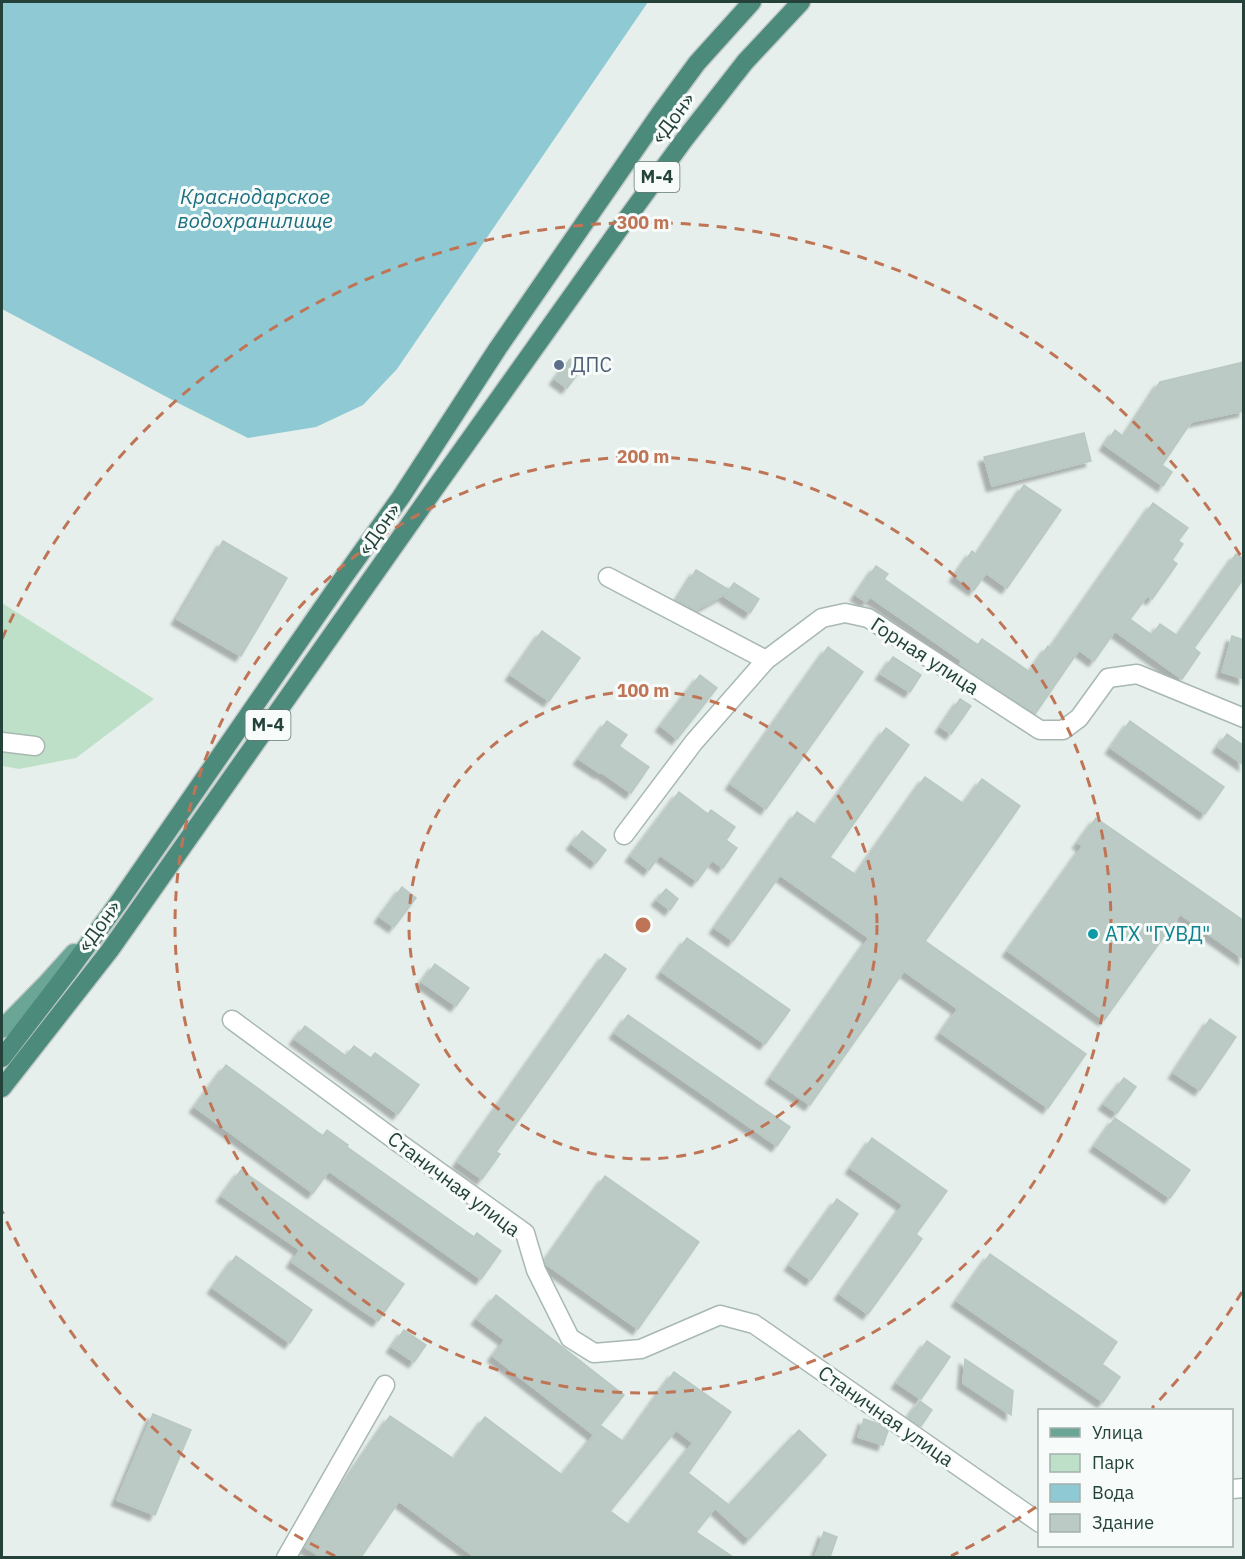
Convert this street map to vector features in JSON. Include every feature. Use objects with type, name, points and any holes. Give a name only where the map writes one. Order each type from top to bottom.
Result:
[{"type":"highway","name":"«Дон»","points":[[2,1058],[118,902],[401,497],[498,348],[661,112],[697,63],[752,2]]},
{"type":"highway","name":"«Дон»","points":[[2,1088],[110,950],[433,491],[684,140],[745,62],[801,2]]},
{"type":"main road","points":[[2,1029],[118,902]]},
{"type":"street","points":[[608,577],[766,660]]},
{"type":"street","name":"Горная улица","points":[[624,835],[694,742],[766,660],[822,618],[845,613],[868,618],[1040,730],[1063,730],[1078,718],[1108,678],[1137,674],[1244,718]]},
{"type":"street","points":[[2,742],[35,746]]},
{"type":"street","name":"Станичная улица","points":[[232,1020],[525,1233],[536,1270],[570,1338],[594,1353],[641,1349],[720,1315],[754,1324],[1038,1522]]},
{"type":"street","points":[[286,1557],[386,1385]]},
{"type":"green space","points":[[2,603],[154,699],[76,758],[19,769],[2,766]]},
{"type":"water","name":"Краснодарское водохранилище","points":[[2,2],[648,2],[397,369],[363,405],[316,427],[248,438],[2,309]]},
{"type":"building","points":[[570,359],[582,368],[567,388],[555,379]]},
{"type":"building","points":[[1244,362],[1244,411],[1191,422],[1162,465],[1172,472],[1163,486],[1105,445],[1115,430],[1124,437],[1160,382]]},
{"type":"building","points":[[1084,433],[1091,461],[992,486],[984,457]]},
{"type":"building","points":[[1024,485],[1061,510],[1007,588],[986,573],[974,590],[955,576],[972,551],[977,555]]},
{"type":"building","points":[[1153,503],[1188,528],[1178,541],[1183,544],[1172,560],[1177,564],[1152,599],[1147,596],[1130,619],[1152,635],[1160,624],[1178,636],[1236,554],[1244,559],[1244,578],[1194,648],[1200,653],[1182,679],[1115,631],[1094,661],[1079,650],[1035,714],[960,664],[962,661],[870,597],[866,602],[856,595],[876,566],[888,574],[884,579],[978,645],[982,639],[1030,672],[1048,646],[1051,648]]},
{"type":"building","points":[[223,541],[287,578],[241,656],[177,619]]},
{"type":"building","points":[[696,570],[729,590],[734,583],[759,599],[750,613],[725,597],[727,593],[696,610],[677,600]]},
{"type":"building","points":[[542,631],[580,658],[549,701],[511,675]]},
{"type":"building","points":[[1232,636],[1244,640],[1244,679],[1222,672]]},
{"type":"building","points":[[828,647],[863,672],[766,809],[731,784]]},
{"type":"building","points":[[893,657],[921,675],[910,692],[881,674]]},
{"type":"building","points":[[700,675],[717,688],[677,739],[661,726]]},
{"type":"building","points":[[960,699],[971,706],[951,734],[941,727]]},
{"type":"building","points":[[607,721],[627,735],[619,746],[649,767],[631,793],[579,759]]},
{"type":"building","points":[[1130,721],[1224,787],[1205,814],[1111,748]]},
{"type":"building","points":[[886,728],[909,745],[830,857],[856,875],[925,777],[964,804],[982,779],[1020,806],[925,941],[1086,1054],[1048,1108],[941,1033],[958,1009],[904,971],[810,1105],[771,1078],[869,938],[780,875],[733,941],[715,928],[797,812],[816,825]]},
{"type":"building","points":[[1227,734],[1244,746],[1244,765],[1218,747]]},
{"type":"building","points":[[679,792],[708,814],[711,810],[735,827],[726,840],[737,848],[723,868],[712,860],[697,881],[660,855],[649,870],[631,856]]},
{"type":"building","name":"АТХ \"ГУВД\"","points":[[1096,818],[1244,921],[1244,959],[1180,914],[1104,1020],[1008,951],[1083,846],[1078,843]]},
{"type":"building","points":[[582,831],[606,850],[596,863],[572,844]]},
{"type":"building","points":[[402,887],[416,898],[394,927],[380,917]]},
{"type":"building","points":[[666,889],[678,899],[670,910],[657,900]]},
{"type":"building","points":[[687,938],[790,1010],[765,1044],[662,972]]},
{"type":"building","points":[[605,954],[626,969],[496,1152],[500,1154],[482,1179],[458,1162]]},
{"type":"building","points":[[435,964],[469,988],[456,1006],[422,982]]},
{"type":"building","points":[[628,1015],[790,1127],[777,1146],[615,1033]]},
{"type":"building","points":[[1210,1019],[1236,1037],[1200,1090],[1174,1073]]},
{"type":"building","points":[[305,1026],[346,1056],[354,1046],[371,1058],[375,1053],[419,1085],[398,1114],[295,1039]]},
{"type":"building","points":[[226,1065],[323,1136],[327,1130],[348,1145],[347,1147],[474,1237],[477,1233],[501,1251],[481,1279],[329,1171],[313,1193],[195,1107]]},
{"type":"building","points":[[1124,1078],[1136,1087],[1117,1113],[1104,1104]]},
{"type":"building","points":[[1115,1118],[1190,1170],[1170,1198],[1095,1146]]},
{"type":"building","points":[[872,1138],[947,1191],[916,1234],[922,1239],[868,1314],[840,1294],[903,1205],[851,1168]]},
{"type":"building","points":[[241,1170],[404,1284],[378,1321],[292,1262],[300,1250],[222,1196]]},
{"type":"building","points":[[605,1176],[699,1242],[638,1329],[546,1264],[545,1261]]},
{"type":"building","points":[[837,1199],[858,1214],[811,1280],[790,1265]]},
{"type":"building","points":[[990,1254],[1117,1342],[1102,1364],[1120,1377],[1103,1402],[957,1301]]},
{"type":"building","points":[[236,1256],[312,1310],[290,1343],[213,1288]]},
{"type":"building","points":[[496,1295],[624,1395],[600,1425],[624,1442],[674,1372],[731,1412],[688,1473],[729,1505],[799,1430],[826,1455],[749,1539],[715,1508],[696,1532],[733,1557],[475,1557],[399,1501],[361,1557],[321,1557],[305,1547],[329,1505],[390,1416],[454,1459],[485,1417],[562,1475],[594,1435],[493,1356],[505,1340],[477,1319]],"holes":[[[676,1430],[693,1443],[629,1525],[610,1511]]]},
{"type":"building","points":[[404,1330],[426,1345],[414,1362],[392,1347]]},
{"type":"building","points":[[927,1341],[950,1357],[921,1399],[897,1383]]},
{"type":"building","points":[[965,1359],[1013,1391],[1011,1415],[963,1383]]},
{"type":"building","points":[[920,1401],[932,1410],[921,1426],[908,1418]]},
{"type":"building","points":[[153,1414],[191,1430],[155,1515],[117,1500]]},
{"type":"building","points":[[864,1419],[888,1431],[883,1445],[858,1437]]},
{"type":"building","points":[[824,1532],[837,1537],[830,1557],[815,1557]]},
{"type":"place","name":"ДПС","points":[[559,365]]},
{"type":"place","name":"АТХ \"ГУВД\"","points":[[1093,934]]}]
